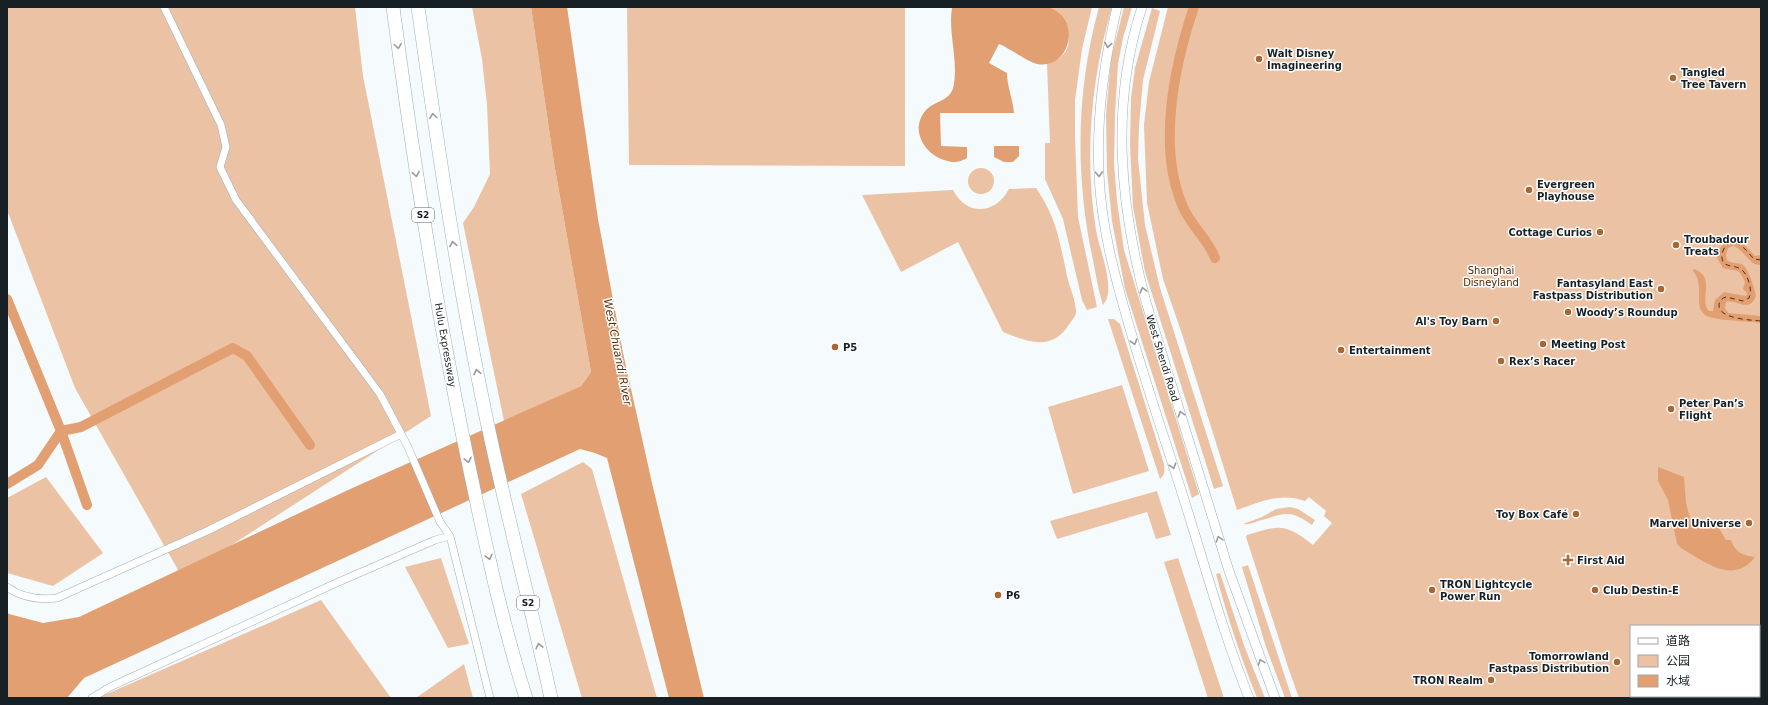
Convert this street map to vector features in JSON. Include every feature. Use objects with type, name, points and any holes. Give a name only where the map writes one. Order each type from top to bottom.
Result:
[{"type":"highway","name":"Hulu Expressway","points":[[393,7],[416,173],[459,422],[480,519],[525,698]]},
{"type":"highway","name":"S2","points":[[418,7],[452,238],[484,410],[505,507],[551,698]]},
{"type":"highway","name":"S2","points":[[545,669],[556,698]]},
{"type":"street","points":[[164,7],[220,125],[226,147],[220,167],[236,200],[380,394],[407,445],[440,522],[450,536],[490,698]]},
{"type":"street","points":[[1117,7],[1105,62],[1099,128],[1099,175],[1101,200],[1111,261],[1136,351],[1228,641],[1249,698]]},
{"type":"street","name":"West Shendi Road","points":[[1142,7],[1127,63],[1122,152],[1125,200],[1136,263],[1146,302],[1229,571],[1275,698]]},
{"type":"street","points":[[7,587],[16,594],[41,600],[57,598],[206,531],[401,434]]},
{"type":"street","points":[[92,698],[110,687],[334,584],[435,540],[450,536]]},
{"type":"green space","points":[[7,7],[355,7],[363,76],[431,416],[182,577],[75,388],[7,210]]},
{"type":"green space","points":[[472,7],[531,7],[554,163],[591,372],[581,386],[504,421],[463,223],[474,207],[490,174],[487,105],[482,59]]},
{"type":"green space","points":[[627,7],[905,7],[905,166],[629,165]]},
{"type":"green space","points":[[1049,7],[1092,7],[1082,49],[1075,100],[1078,217],[1097,307],[1087,310],[1082,300],[1063,219],[1045,179],[1045,143],[1050,143],[1047,64],[1061,57],[1068,47],[1069,41],[1066,28],[1062,21],[1055,11]]},
{"type":"green space","points":[[1099,7],[1112,7],[1099,61],[1090,146],[1092,202],[1096,230],[1108,280],[1107,298],[1103,305],[1087,229],[1081,165],[1082,102],[1091,38]]},
{"type":"green space","points":[[1124,7],[1132,7],[1123,38],[1118,64],[1114,163],[1117,201],[1124,250],[1199,494],[1192,498],[1125,289],[1112,221],[1107,171],[1106,114],[1111,59]]},
{"type":"green space","name":"Shanghai Disneyland","points":[[1168,7],[1761,7],[1761,698],[1299,698],[1246,537],[1247,535],[1267,529],[1282,528],[1296,533],[1313,545],[1332,523],[1324,516],[1326,511],[1309,497],[1305,501],[1287,497],[1271,499],[1237,510],[1181,331],[1163,279],[1147,203],[1144,125],[1149,82]]},
{"type":"green space","points":[[1152,8],[1160,11],[1143,80],[1139,126],[1138,159],[1145,225],[1160,288],[1223,486],[1214,489],[1145,272],[1133,207],[1130,145],[1131,98],[1135,68]]},
{"type":"green space","points":[[981,168],[990,172],[994,181],[990,190],[981,194],[972,190],[968,181],[972,172]]},
{"type":"green space","points":[[1036,188],[1048,209],[1056,228],[1076,312],[1063,332],[1056,338],[1040,342],[1022,339],[1003,332],[958,242],[901,272],[862,195],[953,190],[959,199],[966,205],[981,209],[997,204],[1009,189]]},
{"type":"green space","points":[[1108,319],[1114,319],[1120,324],[1164,464],[1163,476],[1160,479]]},
{"type":"green space","points":[[1122,385],[1149,471],[1073,494],[1048,407]]},
{"type":"green space","points":[[583,462],[592,469],[657,698],[582,698],[521,494]]},
{"type":"green space","points":[[46,477],[103,553],[53,586],[7,573],[7,498]]},
{"type":"green space","points":[[1157,491],[1171,535],[1156,539],[1147,512],[1057,539],[1050,521]]},
{"type":"green space","points":[[1290,507],[1298,509],[1315,520],[1312,525],[1291,514],[1274,516],[1250,524],[1243,524],[1262,517],[1276,509]]},
{"type":"green space","points":[[441,558],[469,644],[448,648],[405,567]]},
{"type":"green space","points":[[1178,558],[1224,698],[1208,698],[1164,562]]},
{"type":"green space","points":[[1248,565],[1292,698],[1285,698],[1266,647],[1242,567]]},
{"type":"green space","points":[[1220,573],[1245,648],[1265,698],[1257,698],[1245,668],[1216,574]]},
{"type":"green space","points":[[321,600],[391,698],[99,698],[100,697]]},
{"type":"green space","points":[[464,664],[473,698],[416,698]]},
{"type":"water","name":"West Chuandi River","points":[[531,7],[567,7],[598,219],[623,353],[652,483],[704,698],[669,698],[607,458],[580,449],[84,678],[67,698],[7,698],[7,612],[9,614],[43,623],[79,617],[348,490],[581,386],[591,372],[554,163]]},
{"type":"water","points":[[952,7],[1049,7],[1058,12],[1064,18],[1069,36],[1068,44],[1060,58],[1046,64],[1037,64],[1023,58],[999,44],[989,63],[1007,73],[1014,113],[940,113],[941,146],[967,147],[967,158],[956,162],[944,160],[931,153],[922,142],[919,128],[923,114],[931,106],[949,95],[954,84],[955,65],[951,26]]},
{"type":"water","points":[[994,146],[1019,146],[1019,156],[1013,162],[1004,162],[994,157]]},
{"type":"water","points":[[1730,238],[1739,239],[1755,256],[1761,255],[1761,265],[1757,265],[1750,261],[1738,248],[1734,246],[1728,248],[1726,255],[1727,260],[1741,264],[1745,267],[1751,279],[1756,296],[1750,304],[1746,305],[1726,302],[1725,309],[1729,313],[1761,316],[1761,323],[1709,317],[1700,309],[1699,284],[1693,271],[1694,269],[1701,273],[1706,283],[1705,301],[1706,307],[1709,311],[1713,311],[1715,300],[1724,292],[1746,296],[1747,293],[1743,289],[1745,282],[1740,273],[1723,268],[1717,258],[1720,248]]},
{"type":"water","points":[[1658,467],[1684,477],[1686,503],[1691,522],[1716,523],[1726,540],[1731,540],[1735,548],[1740,553],[1755,557],[1746,565],[1737,570],[1728,570],[1709,564],[1681,548],[1677,544],[1668,500],[1658,481]]},
{"type":"waterway","points":[[1194,7],[1180,55],[1171,107],[1171,159],[1175,184],[1186,214],[1212,251],[1215,258]]},
{"type":"waterway","points":[[7,299],[61,431],[38,465],[7,484]]},
{"type":"waterway","points":[[87,505],[61,431],[81,427],[233,348],[247,356],[310,445]]},
{"type":"ferry route","points":[[1761,260],[1754,259],[1742,246],[1735,243],[1731,243],[1724,248],[1722,260],[1726,265],[1739,268],[1744,272],[1749,283],[1750,295],[1749,298],[1743,301],[1725,297],[1720,301],[1719,306],[1725,314],[1730,316],[1761,321]]},
{"type":"place","name":"Walt Disney Imagineering","points":[[1259,59]]},
{"type":"place","name":"Tangled Tree Tavern","points":[[1673,78]]},
{"type":"place","name":"Evergreen Playhouse","points":[[1529,190]]},
{"type":"place","name":"Cottage Curios","points":[[1600,232]]},
{"type":"place","name":"Troubadour Treats","points":[[1676,245]]},
{"type":"place","name":"Fantasyland East Fastpass Distribution","points":[[1661,289]]},
{"type":"place","name":"Woody’s Roundup","points":[[1568,312]]},
{"type":"place","name":"Al's Toy Barn","points":[[1496,321]]},
{"type":"place","name":"Meeting Post","points":[[1543,344]]},
{"type":"place","name":"P5","points":[[835,347]]},
{"type":"place","name":"Entertainment","points":[[1341,350]]},
{"type":"place","name":"Rex’s Racer","points":[[1501,361]]},
{"type":"place","name":"Peter Pan’s Flight","points":[[1671,409]]},
{"type":"place","name":"Toy Box Café","points":[[1576,514]]},
{"type":"place","name":"Marvel Universe","points":[[1749,523]]},
{"type":"place","name":"First Aid","points":[[1568,560]]},
{"type":"place","name":"TRON Lightcycle Power Run","points":[[1432,590]]},
{"type":"place","name":"Club Destin-E","points":[[1595,590]]},
{"type":"place","name":"P6","points":[[998,595]]},
{"type":"place","name":"Tomorrowland Fastpass Distribution","points":[[1617,662]]},
{"type":"place","name":"TRON Realm","points":[[1491,680]]}]
